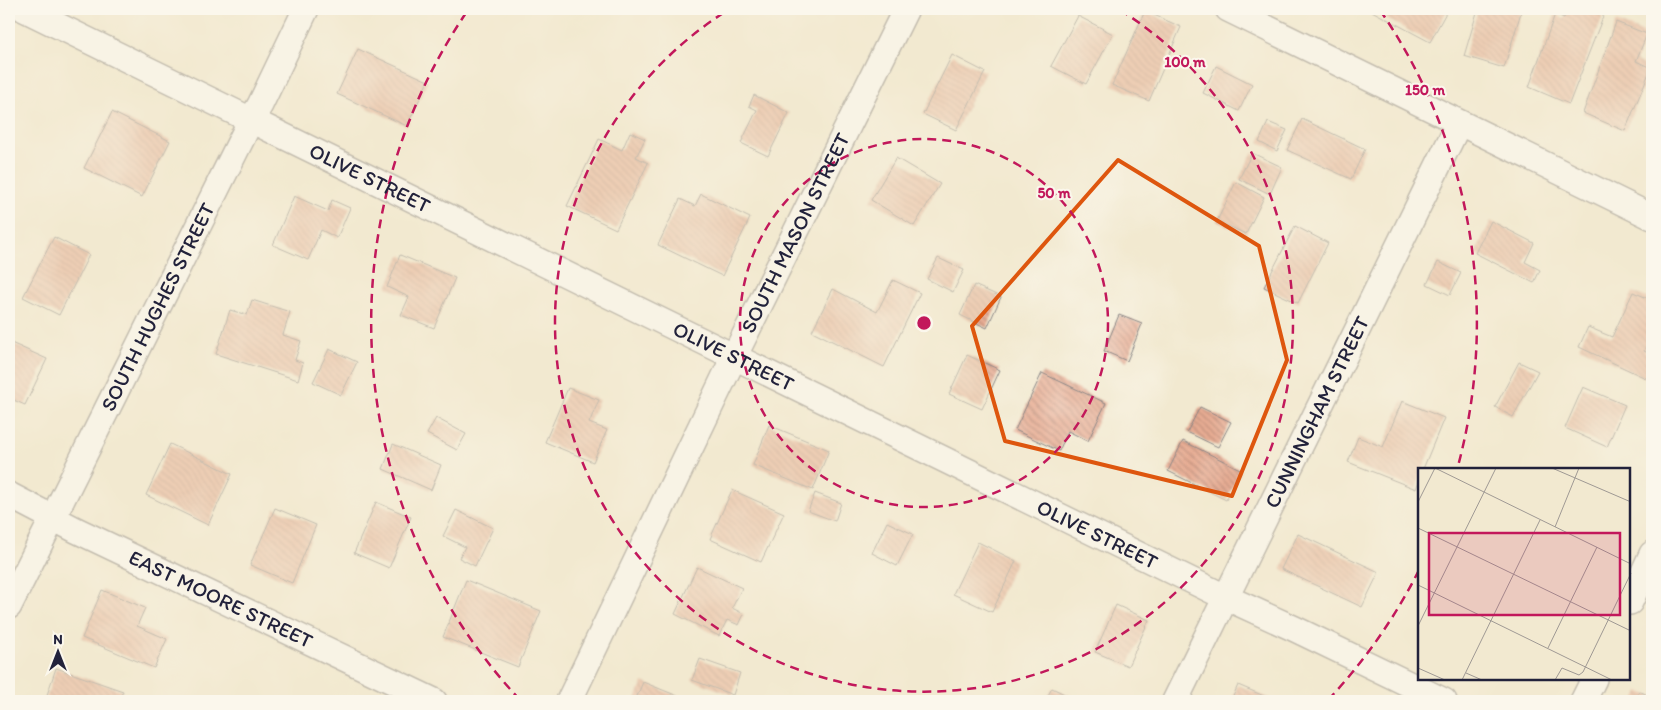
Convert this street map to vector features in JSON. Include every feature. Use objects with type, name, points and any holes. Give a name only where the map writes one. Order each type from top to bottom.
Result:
[{"type":"street","name":"OLIVE STREET","points":[[24,9],[1225,597],[1296,629],[1444,701]]},
{"type":"street","name":"SOUTH HUGHES STREET","points":[[9,606],[250,120],[260,105],[306,9]]},
{"type":"street","name":"SOUTH MASON STREET","points":[[569,701],[735,356],[906,9]]},
{"type":"street","points":[[1228,9],[1652,217]]},
{"type":"street","name":"CUNNINGHAM STREET","points":[[1175,701],[1458,123]]},
{"type":"street","name":"EAST MOORE STREET","points":[[9,495],[434,701]]},
{"type":"street","points":[[1631,600],[1652,554]]},
{"type":"street","points":[[1583,701],[1594,680]]},
{"type":"highlighted area","points":[[1118,160],[1259,246],[1287,360],[1232,496],[1005,441],[972,326]]},
{"type":"building","points":[[1368,9],[1448,9],[1430,42]]},
{"type":"building","points":[[1478,9],[1522,9],[1504,68],[1464,56]]},
{"type":"building","points":[[1567,9],[1606,9],[1569,104],[1529,87],[1555,14],[1564,18]]},
{"type":"building","points":[[1145,11],[1181,27],[1149,101],[1112,85]]},
{"type":"building","points":[[1078,16],[1113,34],[1086,84],[1051,66]]},
{"type":"building","points":[[1616,22],[1647,34],[1636,61],[1651,68],[1625,131],[1583,113]]},
{"type":"building","points":[[358,49],[428,81],[407,126],[337,94]]},
{"type":"building","points":[[952,55],[985,72],[956,130],[923,114]]},
{"type":"building","points":[[1216,66],[1252,84],[1239,111],[1203,93]]},
{"type":"building","points":[[754,95],[789,113],[768,156],[741,143],[757,110],[749,106]]},
{"type":"building","points":[[112,112],[170,141],[142,197],[84,168]]},
{"type":"building","points":[[1302,119],[1365,149],[1351,179],[1287,150]]},
{"type":"building","points":[[1268,122],[1287,130],[1277,151],[1259,142]]},
{"type":"building","points":[[630,132],[645,139],[636,157],[648,163],[616,229],[567,206],[599,139],[622,150]]},
{"type":"building","points":[[1252,153],[1282,167],[1270,194],[1239,179]]},
{"type":"building","points":[[896,158],[940,184],[914,226],[871,200]]},
{"type":"building","points":[[1236,182],[1264,197],[1246,234],[1217,221]]},
{"type":"building","points":[[701,194],[750,218],[722,276],[658,245],[680,199],[695,206]]},
{"type":"building","points":[[294,196],[328,211],[332,200],[350,208],[337,238],[321,230],[308,260],[273,245]]},
{"type":"building","points":[[1491,221],[1534,243],[1525,262],[1540,270],[1534,283],[1475,253]]},
{"type":"building","points":[[1295,226],[1328,243],[1298,303],[1264,287]]},
{"type":"building","points":[[54,237],[89,255],[59,315],[23,297]]},
{"type":"building","points":[[400,255],[455,278],[434,328],[401,315],[409,297],[387,287]]},
{"type":"building","points":[[938,258],[964,270],[953,292],[927,279]]},
{"type":"building","points":[[1438,262],[1461,273],[1450,295],[1427,284]]},
{"type":"building","points":[[893,280],[920,293],[884,367],[812,331],[833,289],[877,312]]},
{"type":"building","points":[[974,285],[1001,297],[987,328],[960,315]]},
{"type":"building","points":[[1633,292],[1652,300],[1652,333],[1644,351],[1652,355],[1652,381],[1579,347],[1588,327],[1612,337]]},
{"type":"building","points":[[252,300],[290,312],[283,335],[301,341],[295,360],[303,363],[298,380],[216,354],[230,310],[247,315]]},
{"type":"building","points":[[1119,315],[1142,324],[1127,361],[1104,351]]},
{"type":"building","points":[[9,342],[47,359],[25,405],[9,398]]},
{"type":"building","points":[[329,349],[357,362],[341,395],[313,382]]},
{"type":"building","points":[[967,355],[1000,370],[982,409],[949,394]]},
{"type":"building","points":[[1519,362],[1538,371],[1513,417],[1495,407]]},
{"type":"building","points":[[1042,373],[1106,403],[1088,441],[1068,431],[1059,451],[1015,430]]},
{"type":"building","points":[[1583,387],[1625,405],[1607,447],[1565,428]]},
{"type":"building","points":[[568,388],[599,400],[589,423],[607,430],[593,462],[545,442]]},
{"type":"building","points":[[1402,401],[1444,418],[1423,468],[1418,468],[1416,489],[1348,462],[1358,437],[1383,447]]},
{"type":"building","points":[[1200,407],[1231,422],[1218,447],[1187,432]]},
{"type":"building","points":[[436,418],[466,434],[457,450],[427,434]]},
{"type":"building","points":[[769,425],[829,450],[813,490],[753,465]]},
{"type":"building","points":[[1183,441],[1242,470],[1226,500],[1168,471]]},
{"type":"building","points":[[170,444],[232,474],[208,525],[146,495]]},
{"type":"building","points":[[393,444],[441,465],[431,490],[383,469]]},
{"type":"building","points":[[732,490],[784,513],[761,562],[710,539]]},
{"type":"building","points":[[815,493],[841,503],[835,521],[808,511]]},
{"type":"building","points":[[376,502],[411,517],[389,568],[354,553]]},
{"type":"building","points":[[275,508],[316,525],[292,583],[250,565]]},
{"type":"building","points":[[456,510],[493,528],[475,566],[459,558],[465,547],[443,536]]},
{"type":"building","points":[[887,522],[913,534],[897,566],[872,553]]},
{"type":"building","points":[[1298,534],[1379,572],[1362,607],[1281,569]]},
{"type":"building","points":[[978,542],[1016,561],[992,612],[953,594]]},
{"type":"building","points":[[697,567],[742,588],[732,608],[744,614],[739,625],[727,620],[719,636],[675,614]]},
{"type":"building","points":[[466,580],[541,611],[518,667],[443,637]]},
{"type":"building","points":[[102,590],[145,608],[137,626],[167,639],[154,668],[82,638]]},
{"type":"building","points":[[1116,605],[1149,620],[1128,666],[1095,652]]},
{"type":"building","points":[[700,659],[740,673],[733,695],[692,680]]},
{"type":"building","points":[[56,668],[123,691],[119,701],[45,701]]},
{"type":"building","points":[[643,682],[690,701],[635,701]]},
{"type":"building","points":[[1238,685],[1276,701],[1231,701]]},
{"type":"building","points":[[1052,688],[1079,701],[1045,701]]},
{"type":"building","points":[[1639,691],[1652,697],[1652,701],[1635,701]]}]
